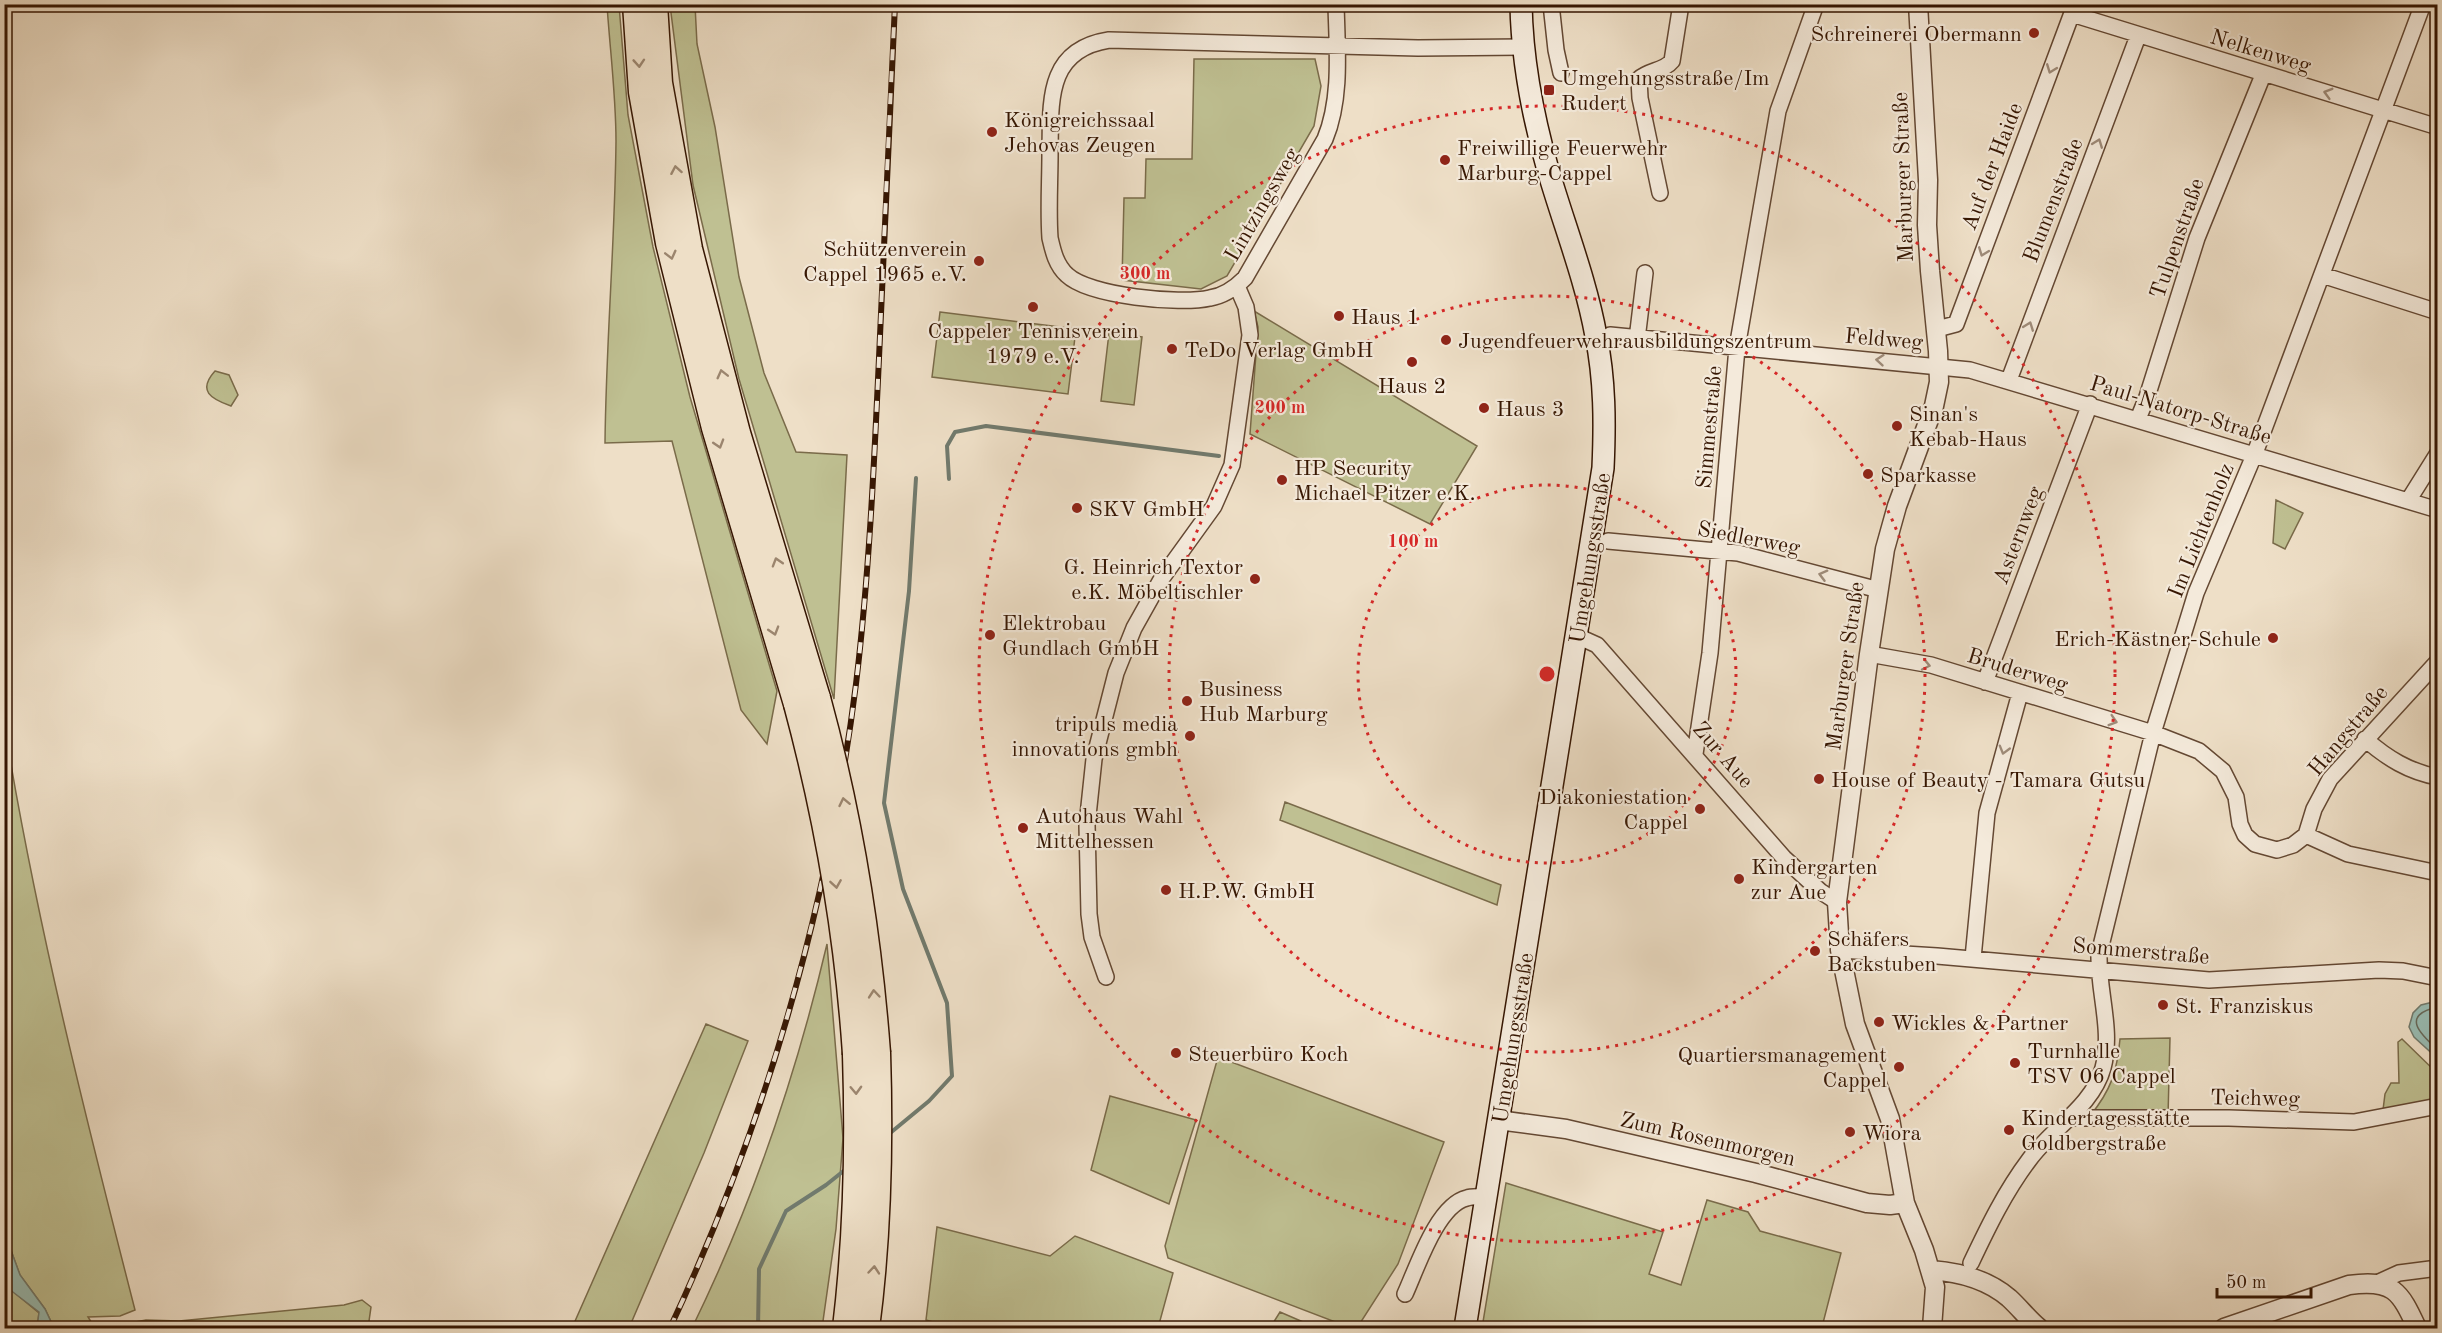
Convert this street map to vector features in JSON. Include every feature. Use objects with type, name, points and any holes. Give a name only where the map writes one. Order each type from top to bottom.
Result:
[{"type":"highway","points":[[635,4],[641,92],[668,243],[714,428],[807,701],[844,798],[859,879],[869,950],[866,1053],[857,1125],[856,1188],[845,1329]]},
{"type":"highway","points":[[655,4],[660,83],[690,249],[807,701]]},
{"type":"highway","points":[[866,1053],[880,1113],[876,1237],[867,1329]]},
{"type":"main road","name":"Umgehungsstraße","points":[[1465,1329],[1603,468],[1605,414],[1596,334],[1540,136],[1524,47],[1521,4]]},
{"type":"street","points":[[1336,4],[1337,45]]},
{"type":"street","points":[[1551,4],[1561,73]]},
{"type":"street","points":[[1660,193],[1640,98],[1639,79],[1668,66],[1672,61],[1681,4]]},
{"type":"street","name":"Simmestraße","points":[[1695,754],[1710,653],[1737,348],[1778,111],[1816,4]]},
{"type":"street","name":"Marburger Straße","points":[[1918,4],[1928,180],[1927,225],[1937,329],[1939,382],[1934,406],[1897,506],[1885,549],[1837,902],[1840,950],[1855,1024],[1890,1119],[1905,1203],[1931,1270],[1935,1287],[1932,1329]]},
{"type":"street","name":"Im Lichtenholz","points":[[1971,1263],[1999,1205],[2019,1173],[2042,1143],[2071,1118],[2097,1083],[2105,1056],[2106,1027],[2098,969],[2099,954],[2153,733],[2196,593],[2255,453],[2423,4]]},
{"type":"street","name":"Auf der Haide","points":[[1937,329],[1956,324],[2073,9]]},
{"type":"street","name":"Nelkenweg","points":[[2073,9],[2138,36],[2438,127]]},
{"type":"street","name":"Blumenstraße","points":[[2008,380],[2138,36]]},
{"type":"street","name":"Lintzingsweg","points":[[1337,45],[1334,112],[1328,131],[1253,265],[1237,286],[1212,298],[1175,300],[1109,293],[1078,282],[1066,275],[1053,252],[1049,219],[1051,105],[1055,81],[1076,53],[1094,43],[1109,40],[1337,45],[1430,48],[1524,47]]},
{"type":"street","name":"Tulpenstraße","points":[[2138,418],[2147,397],[2197,238],[2263,75]]},
{"type":"street","points":[[1637,339],[1645,273]]},
{"type":"street","points":[[2322,275],[2438,312]]},
{"type":"street","points":[[1106,977],[1092,937],[1089,914],[1087,825],[1094,759],[1116,673],[1134,628],[1162,578],[1214,506],[1232,465],[1250,334],[1246,307],[1237,286]]},
{"type":"street","name":"Feldweg","points":[[1610,335],[1938,366]]},
{"type":"street","name":"Paul-Natorp-Straße","points":[[1938,366],[1970,370],[2008,380],[2438,510]]},
{"type":"street","name":"Asternweg","points":[[1985,682],[2090,404]]},
{"type":"street","points":[[2408,501],[2438,453]]},
{"type":"street","name":"Siedlerweg","points":[[1608,541],[1720,551],[1766,560],[1880,590]]},
{"type":"street","name":"Zur Aue","points":[[1577,636],[1597,645],[1784,858],[1820,891],[1837,902]]},
{"type":"street","name":"Bruderweg","points":[[1869,654],[1931,665],[2153,733]]},
{"type":"street","name":"Hangstraße","points":[[2306,835],[2314,809],[2330,779],[2438,661]]},
{"type":"street","points":[[1973,958],[1987,813],[2020,693]]},
{"type":"street","points":[[2153,733],[2199,751],[2223,771],[2236,797],[2240,824],[2255,844],[2277,850],[2293,845],[2306,835],[2348,854],[2438,873]]},
{"type":"street","points":[[2365,739],[2380,753],[2416,773],[2438,777]]},
{"type":"street","name":"Sommerstraße","points":[[1840,950],[1973,958],[2209,980],[2379,970],[2403,971],[2438,978]]},
{"type":"street","name":"Teichweg","points":[[2071,1118],[2229,1118],[2354,1122],[2438,1106]]},
{"type":"street","name":"Zum Rosenmorgen","points":[[1498,1120],[1566,1129],[1756,1173],[1867,1203],[1890,1205],[1905,1203]]},
{"type":"street","points":[[1406,1294],[1440,1218],[1465,1198],[1485,1197]]},
{"type":"street","points":[[2224,1329],[2349,1285],[2377,1283],[2399,1273],[2438,1268]]},
{"type":"street","points":[[1931,1270],[1966,1276],[1993,1286],[2010,1299],[2039,1329]]},
{"type":"street","points":[[2377,1283],[2394,1291],[2405,1301],[2417,1329]]},
{"type":"green space","points":[[607,5],[619,5],[628,115],[653,247],[690,397],[777,691],[767,744],[741,710],[672,441],[605,443],[616,141]]},
{"type":"green space","points":[[670,5],[695,5],[697,44],[715,127],[739,277],[764,373],[796,452],[847,455],[834,699],[739,379],[693,185]]},
{"type":"green space","points":[[1194,59],[1315,59],[1321,86],[1314,126],[1227,276],[1201,289],[1122,280],[1124,198],[1145,198],[1146,159],[1192,159]]},
{"type":"green space","points":[[1254,311],[1477,446],[1430,524],[1250,434],[1258,327]]},
{"type":"green space","points":[[940,312],[1076,329],[1068,394],[932,377]]},
{"type":"green space","points":[[1109,333],[1142,337],[1134,405],[1101,401]]},
{"type":"green space","points":[[215,371],[229,375],[238,395],[231,406],[212,397],[207,389],[207,384]]},
{"type":"green space","points":[[2276,500],[2303,513],[2285,549],[2273,543]]},
{"type":"green space","points":[[4,723],[46,944],[135,1310],[120,1316],[88,1317],[95,1328],[54,1328],[45,1309],[20,1275],[5,1234]]},
{"type":"green space","points":[[1285,802],[1501,885],[1497,905],[1280,820]]},
{"type":"green space","points":[[827,944],[843,1138],[836,1229],[822,1328],[692,1328],[734,1236],[770,1140],[801,1043]]},
{"type":"green space","points":[[706,1024],[748,1041],[704,1153],[629,1328],[572,1328]]},
{"type":"green space","points":[[2170,1038],[2168,1116],[2090,1116],[2112,1080],[2120,1039]]},
{"type":"green space","points":[[2402,1039],[2437,1073],[2437,1100],[2383,1110],[2385,1094],[2391,1083],[2399,1083],[2398,1042]]},
{"type":"green space","points":[[1218,1057],[1444,1142],[1398,1264],[1357,1328],[1351,1328],[1168,1258],[1165,1246]]},
{"type":"green space","points":[[1110,1096],[1196,1120],[1169,1204],[1091,1170]]},
{"type":"green space","points":[[1506,1183],[1663,1232],[1649,1274],[1681,1285],[1707,1200],[1748,1212],[1760,1231],[1841,1253],[1823,1323],[1791,1323],[1788,1328],[1482,1328]]},
{"type":"green space","points":[[937,1227],[1050,1256],[1075,1236],[1173,1273],[1158,1328],[954,1328],[926,1320]]},
{"type":"green space","points":[[4,1284],[39,1313],[37,1328],[5,1328]]},
{"type":"green space","points":[[362,1300],[371,1307],[368,1328],[103,1328],[146,1320],[179,1321],[344,1305]]},
{"type":"green space","points":[[1280,1312],[1317,1328],[1270,1328]]},
{"type":"water","points":[[2438,1001],[2437,1058],[2414,1037],[2409,1027],[2413,1013],[2421,1005]]},
{"type":"water","points":[[5,1234],[20,1275],[45,1309],[54,1328],[37,1328],[39,1312],[5,1286]]},
{"type":"waterway","points":[[949,479],[947,446],[955,432],[986,426],[1219,456]]},
{"type":"waterway","points":[[889,1134],[929,1101],[952,1076],[947,1003],[903,889],[884,803],[909,591],[916,478]]},
{"type":"waterway","points":[[758,1328],[759,1269],[786,1211],[846,1169]]},
{"type":"railway","points":[[670,1328],[735,1173],[788,1014],[810,932],[844,767],[861,643],[870,521],[895,4]]},
{"type":"place","name":"Schreinerei Obermann","points":[[2034,33]]},
{"type":"place","name":"Umgehungsstraße/Im Rudert","points":[[1549,90]]},
{"type":"place","name":"Königreichssaal Jehovas Zeugen","points":[[992,132]]},
{"type":"place","name":"Freiwillige Feuerwehr Marburg-Cappel","points":[[1445,160]]},
{"type":"place","name":"Schützenverein Cappel 1965 e.V.","points":[[979,261]]},
{"type":"place","name":"Cappeler Tennisverein 1979 e.V.","points":[[1033,307]]},
{"type":"place","name":"Haus 1","points":[[1339,316]]},
{"type":"place","name":"Jugendfeuerwehrausbildungszentrum","points":[[1446,340]]},
{"type":"place","name":"TeDo Verlag GmbH","points":[[1172,349]]},
{"type":"place","name":"Haus 2","points":[[1412,362]]},
{"type":"place","name":"Haus 3","points":[[1484,408]]},
{"type":"place","name":"Sinan's Kebab-Haus","points":[[1897,426]]},
{"type":"place","name":"Sparkasse","points":[[1868,474]]},
{"type":"place","name":"HP Security Michael Pitzer e.K.","points":[[1282,480]]},
{"type":"place","name":"SKV GmbH","points":[[1077,508]]},
{"type":"place","name":"G. Heinrich Textor e.K. Möbeltischler","points":[[1255,579]]},
{"type":"place","name":"Elektrobau Gundlach GmbH","points":[[990,635]]},
{"type":"place","name":"Erich-Kästner-Schule","points":[[2273,638]]},
{"type":"place","name":"Business Hub Marburg","points":[[1187,701]]},
{"type":"place","name":"tripuls media innovations gmbh","points":[[1190,736]]},
{"type":"place","name":"House of Beauty - Tamara Gutsu","points":[[1819,779]]},
{"type":"place","name":"Diakoniestation Cappel","points":[[1700,809]]},
{"type":"place","name":"Autohaus Wahl Mittelhessen","points":[[1023,828]]},
{"type":"place","name":"Kindergarten zur Aue","points":[[1739,879]]},
{"type":"place","name":"H.P.W. GmbH","points":[[1166,890]]},
{"type":"place","name":"Schäfers Backstuben","points":[[1815,951]]},
{"type":"place","name":"St. Franziskus","points":[[2163,1005]]},
{"type":"place","name":"Wickles & Partner","points":[[1879,1022]]},
{"type":"place","name":"Steuerbüro Koch","points":[[1176,1053]]},
{"type":"place","name":"Turnhalle TSV 06 Cappel","points":[[2015,1063]]},
{"type":"place","name":"Quartiersmanagement Cappel","points":[[1899,1067]]},
{"type":"place","name":"Kindertagesstätte Goldbergstraße","points":[[2009,1130]]},
{"type":"place","name":"Wiora","points":[[1850,1132]]}]
